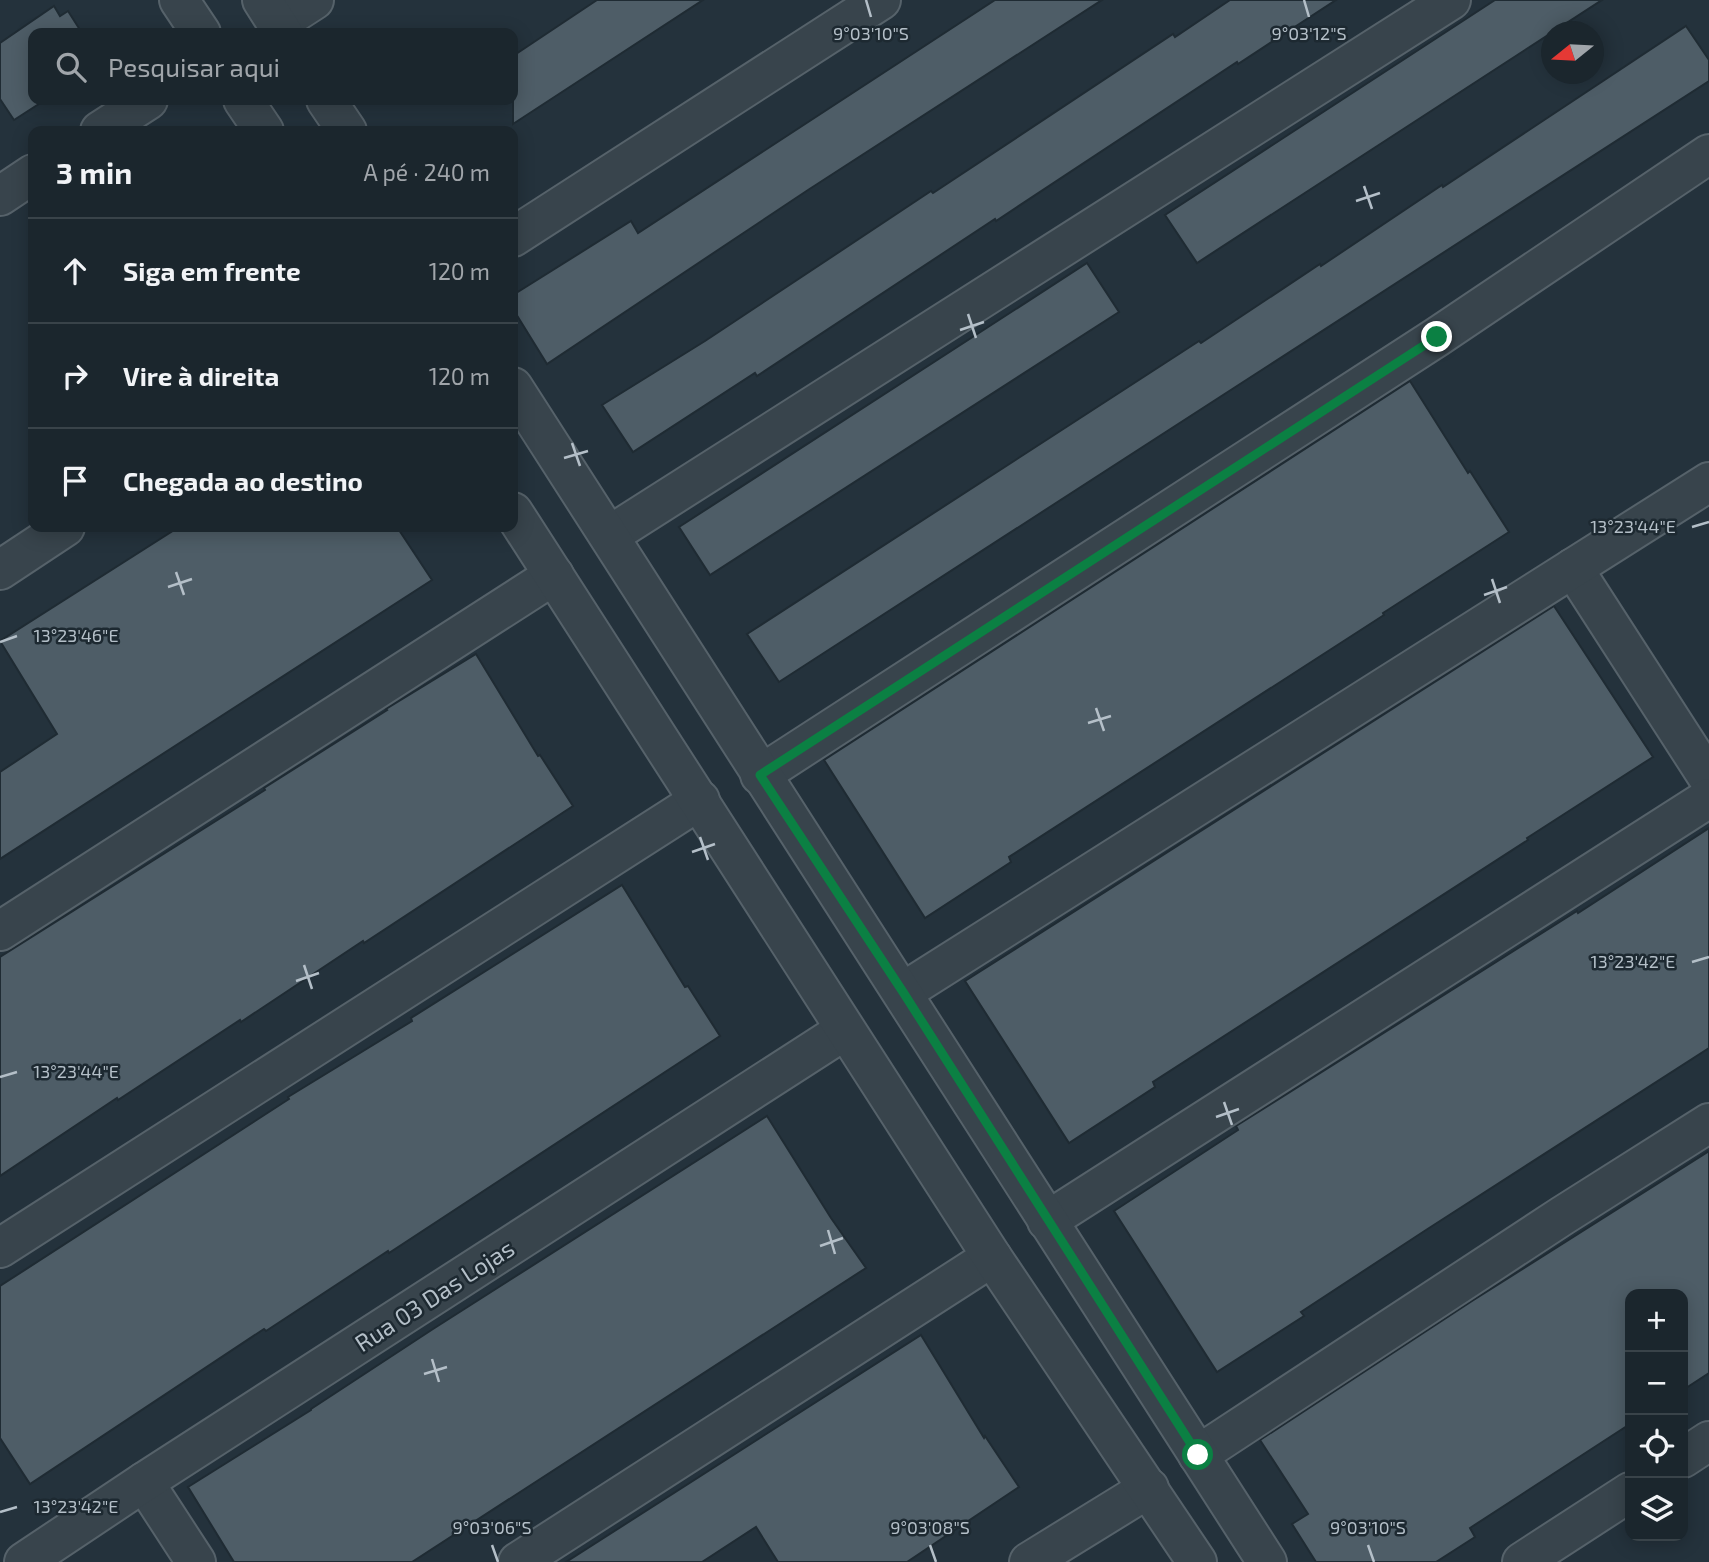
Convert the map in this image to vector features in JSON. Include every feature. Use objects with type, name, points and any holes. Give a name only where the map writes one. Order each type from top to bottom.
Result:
[{"type":"street","points":[[179,0],[198,28]]},
{"type":"street","points":[[274,19],[314,0]]},
{"type":"street","points":[[518,234],[881,0]]},
{"type":"street","points":[[610,535],[1451,0]]},
{"type":"street","points":[[108,126],[140,105]]},
{"type":"street","points":[[246,105],[261,126]]},
{"type":"street","points":[[329,105],[344,126]]},
{"type":"street","points":[[760,775],[1413,352],[1709,154]]},
{"type":"street","points":[[0,196],[28,177]]},
{"type":"street","points":[[518,395],[1267,1562]]},
{"type":"street","points":[[903,992],[1709,482]]},
{"type":"street","points":[[518,520],[992,1257],[1197,1562]]},
{"type":"street","points":[[0,569],[57,532]]},
{"type":"street","points":[[1573,568],[1709,779]]},
{"type":"street","points":[[0,931],[554,575]]},
{"type":"street","points":[[1047,1221],[1709,798]]},
{"type":"street","points":[[0,1248],[700,800]]},
{"type":"street","name":"Rua 03 Das Lojas","points":[[24,1562],[845,1030]]},
{"type":"street","points":[[1198,1455],[1562,1216],[1709,1124]]},
{"type":"street","points":[[518,1562],[992,1257]]},
{"type":"street","points":[[1688,1455],[1709,1441]]},
{"type":"street","points":[[144,1482],[196,1562]]},
{"type":"street","points":[[1029,1562],[1149,1488]]},
{"type":"street","points":[[1522,1562],[1625,1495]]},
{"type":"building","points":[[597,0],[703,0],[513,124],[513,105],[518,105],[518,53]]},
{"type":"building","points":[[995,0],[1102,0],[808,190],[547,364],[518,317],[518,292],[631,221],[638,233]]},
{"type":"building","points":[[1230,0],[1336,0],[757,376],[755,373],[633,452],[602,405],[705,341],[931,191],[933,193],[1173,34],[1175,37]]},
{"type":"building","points":[[1495,0],[1602,0],[1570,21],[1541,21],[1541,40],[1197,263],[1165,215]]},
{"type":"building","points":[[54,6],[60,16],[68,11],[79,28],[28,28],[28,105],[37,105],[14,120],[0,99],[0,43]]},
{"type":"building","points":[[1686,26],[1709,60],[1709,81],[779,682],[747,634],[1199,341],[1201,343],[1320,264],[1321,266],[1598,84],[1604,84],[1604,80]]},
{"type":"building","points":[[1087,263],[1119,312],[710,575],[679,527]]},
{"type":"building","points":[[1410,381],[1509,532],[1009,857],[1011,862],[925,918],[824,760]]},
{"type":"building","points":[[171,532],[400,532],[432,580],[0,859],[0,772],[57,734],[0,641]]},
{"type":"building","points":[[1554,606],[1653,757],[1153,1082],[1155,1087],[1069,1143],[965,981]]},
{"type":"building","points":[[476,654],[538,756],[540,755],[573,806],[0,1176],[0,957]]},
{"type":"building","points":[[1709,828],[1709,1048],[1301,1312],[1304,1316],[1217,1372],[1114,1211],[1238,1130],[1236,1126]]},
{"type":"building","points":[[622,885],[685,987],[688,986],[720,1036],[389,1253],[388,1251],[266,1331],[264,1329],[30,1484],[0,1438],[0,1286],[289,1099],[288,1097],[412,1021],[411,1018]]},
{"type":"building","points":[[767,1116],[866,1268],[412,1562],[234,1562],[188,1487]]},
{"type":"building","points":[[1709,1151],[1709,1373],[1688,1387],[1688,1289],[1625,1289],[1625,1427],[1470,1528],[1475,1537],[1436,1562],[1316,1562],[1292,1524],[1308,1514],[1260,1440],[1472,1301]]},
{"type":"building","points":[[921,1335],[984,1438],[985,1436],[1019,1487],[907,1562],[778,1562],[756,1527],[702,1562],[566,1562]]},
{"type":"route","points":[[1198,1455],[903,992],[760,775],[1437,337]]}]
